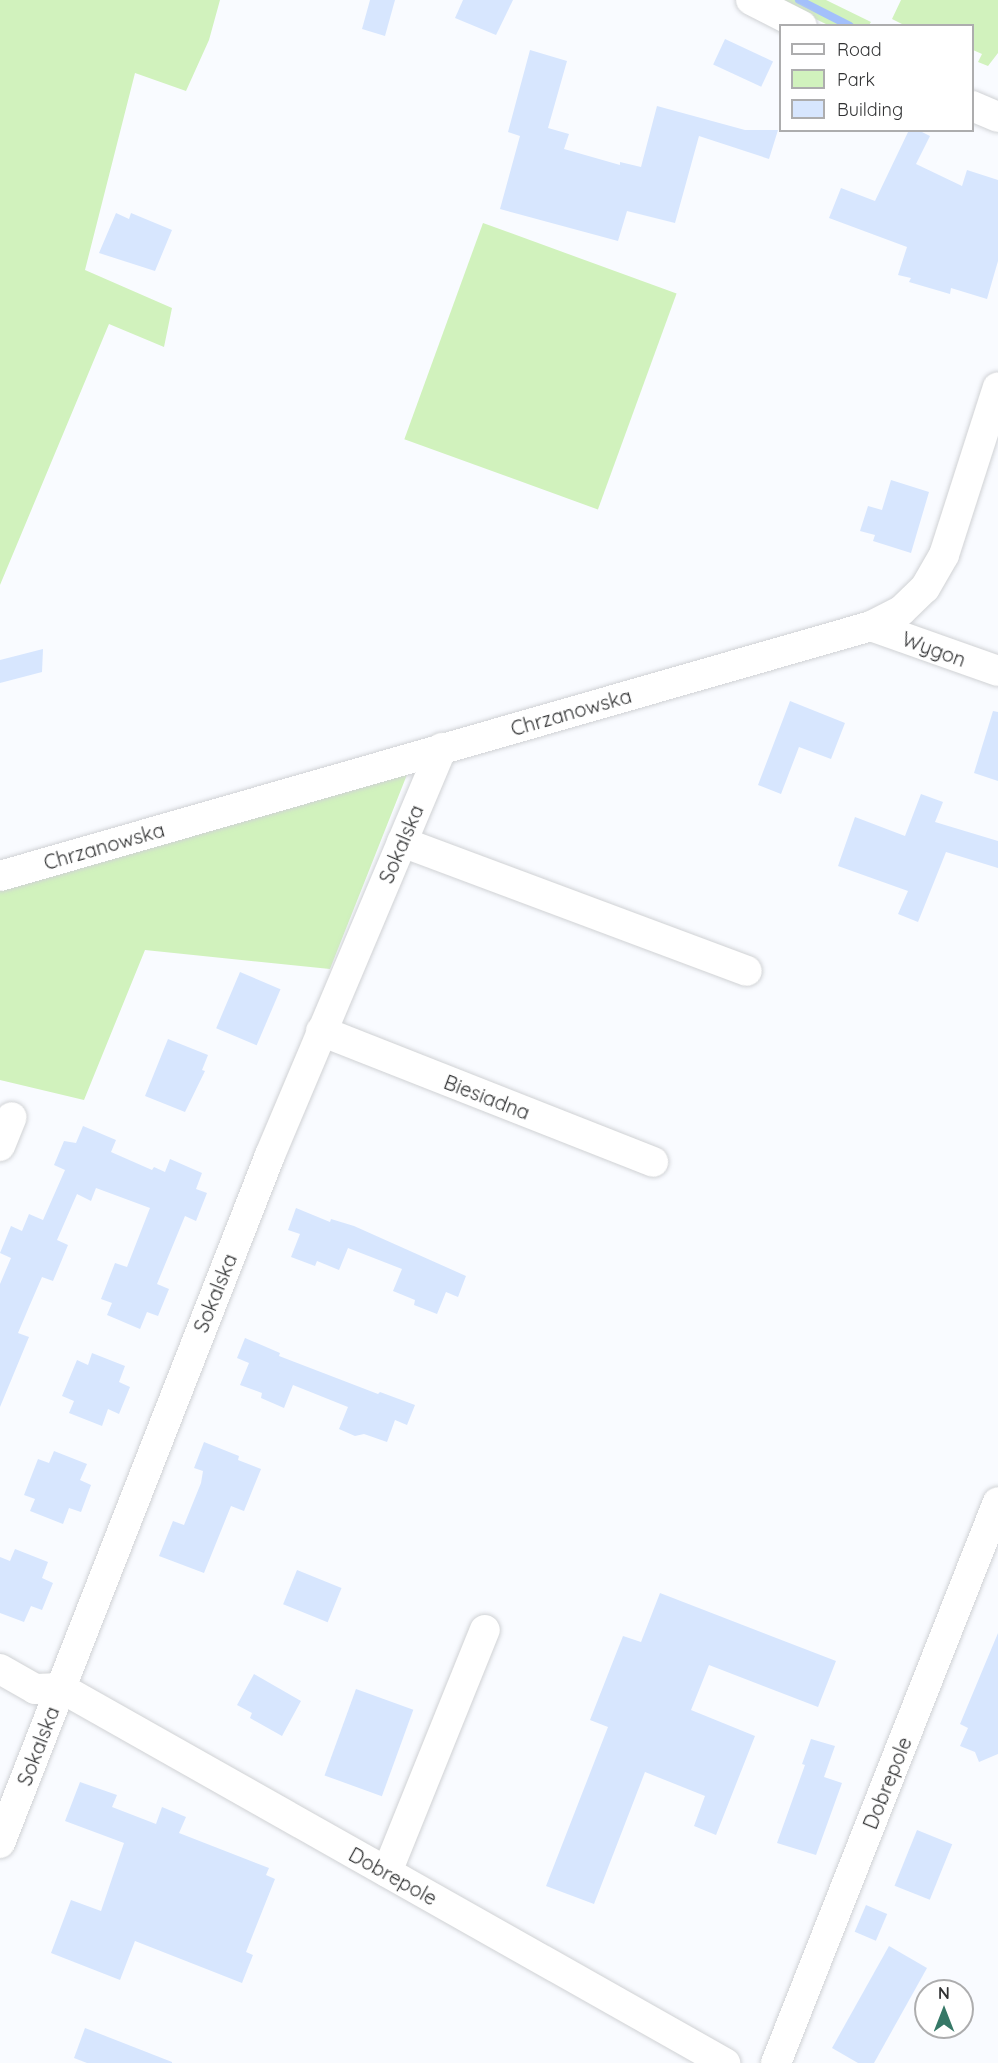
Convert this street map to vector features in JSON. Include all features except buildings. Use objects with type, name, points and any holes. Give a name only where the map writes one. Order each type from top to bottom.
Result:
[{"type":"street","points":[[751,0],[798,24]]},
{"type":"street","points":[[974,107],[998,117]]},
{"type":"street","name":"Chrzanowska","points":[[0,876],[871,626],[901,611],[925,588],[944,555],[998,387]]},
{"type":"street","name":"Wygon","points":[[871,626],[998,671]]},
{"type":"street","name":"Sokalska","points":[[0,1843],[220,1278],[321,1032],[442,748]]},
{"type":"street","points":[[402,842],[747,971]]},
{"type":"street","name":"Biesiadna","points":[[321,1032],[653,1162]]},
{"type":"street","points":[[0,1146],[12,1117]]},
{"type":"street","name":"Dobrepole","points":[[776,2063],[998,1502]]},
{"type":"street","points":[[387,1872],[485,1630]]},
{"type":"street","points":[[0,1669],[35,1689],[61,1688]]},
{"type":"street","name":"Dobrepole","points":[[61,1688],[725,2063]]},
{"type":"green space","points":[[0,0],[220,0],[209,40],[186,91],[135,73],[85,270],[172,308],[164,347],[109,324],[0,585]]},
{"type":"green space","points":[[776,0],[826,0],[871,22],[870,24],[826,24]]},
{"type":"green space","points":[[901,0],[998,0],[998,53],[988,66],[978,62],[982,54],[974,50],[974,24],[902,24],[892,19]]},
{"type":"green space","points":[[483,223],[677,293],[598,510],[404,439]]},
{"type":"green space","points":[[410,767],[330,969],[145,950],[84,1100],[0,1080],[0,885]]},
{"type":"waterway","points":[[799,0],[846,24]]}]
